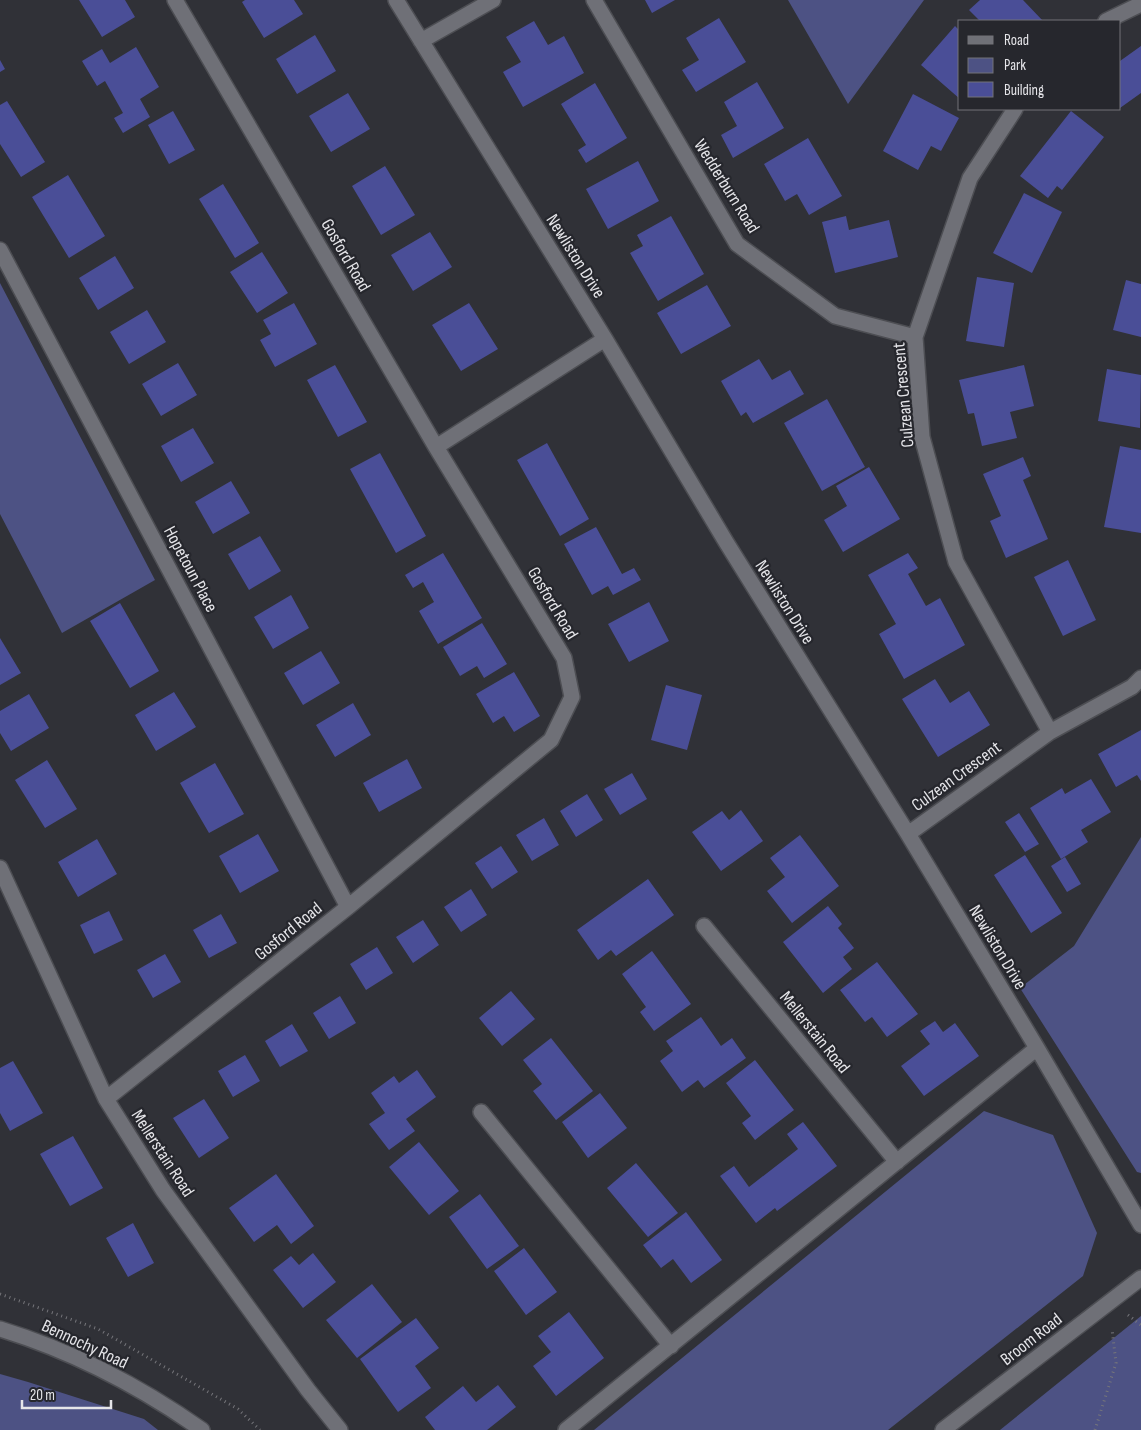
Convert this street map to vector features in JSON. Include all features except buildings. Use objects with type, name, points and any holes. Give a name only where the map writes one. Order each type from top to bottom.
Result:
[{"type":"street","name":"Gosford Road","points":[[106,1099],[348,907],[551,740],[572,697],[564,658],[436,447],[175,0]]},
{"type":"street","name":"Newliston Drive","points":[[396,0],[606,339],[726,542],[908,834],[1141,1225]]},
{"type":"street","points":[[421,41],[493,0]]},
{"type":"street","name":"Wedderburn Road","points":[[594,0],[737,244],[835,316],[915,337]]},
{"type":"street","points":[[1108,20],[1141,4]]},
{"type":"street","name":"Culzean Crescent","points":[[1014,110],[970,178],[915,337],[922,437],[956,562],[1050,732]]},
{"type":"street","name":"Hopetoun Place","points":[[0,250],[348,907]]},
{"type":"street","points":[[436,447],[606,339]]},
{"type":"street","name":"Culzean Crescent","points":[[908,834],[1050,732],[1132,688],[1141,678]]},
{"type":"street","name":"Mellerstain Road","points":[[0,868],[106,1099],[163,1190],[308,1390],[340,1430]]},
{"type":"street","name":"Mellerstain Road","points":[[704,926],[897,1162]]},
{"type":"street","points":[[566,1430],[1037,1048]]},
{"type":"street","points":[[481,1112],[671,1346]]},
{"type":"street","name":"Broom Road","points":[[943,1430],[1141,1278]]},
{"type":"street","name":"Bennochy Road","points":[[0,1329],[54,1348],[88,1363],[169,1407],[202,1430]]},
{"type":"path","points":[[0,1294],[98,1329],[238,1409],[260,1430]]},
{"type":"path","points":[[1095,1430],[1116,1363],[1109,1301]]},
{"type":"green space","points":[[788,0],[924,0],[848,104]]},
{"type":"green space","points":[[0,283],[155,580],[62,633],[0,514]]},
{"type":"green space","points":[[1141,837],[1141,1173],[1137,1172],[1020,988],[1074,946]]},
{"type":"green space","points":[[984,1111],[1053,1135],[1097,1233],[1083,1276],[888,1430],[594,1430]]},
{"type":"green space","points":[[1141,1316],[1141,1430],[1000,1430]]},
{"type":"green space","points":[[0,1374],[144,1419],[158,1430],[0,1430]]}]
